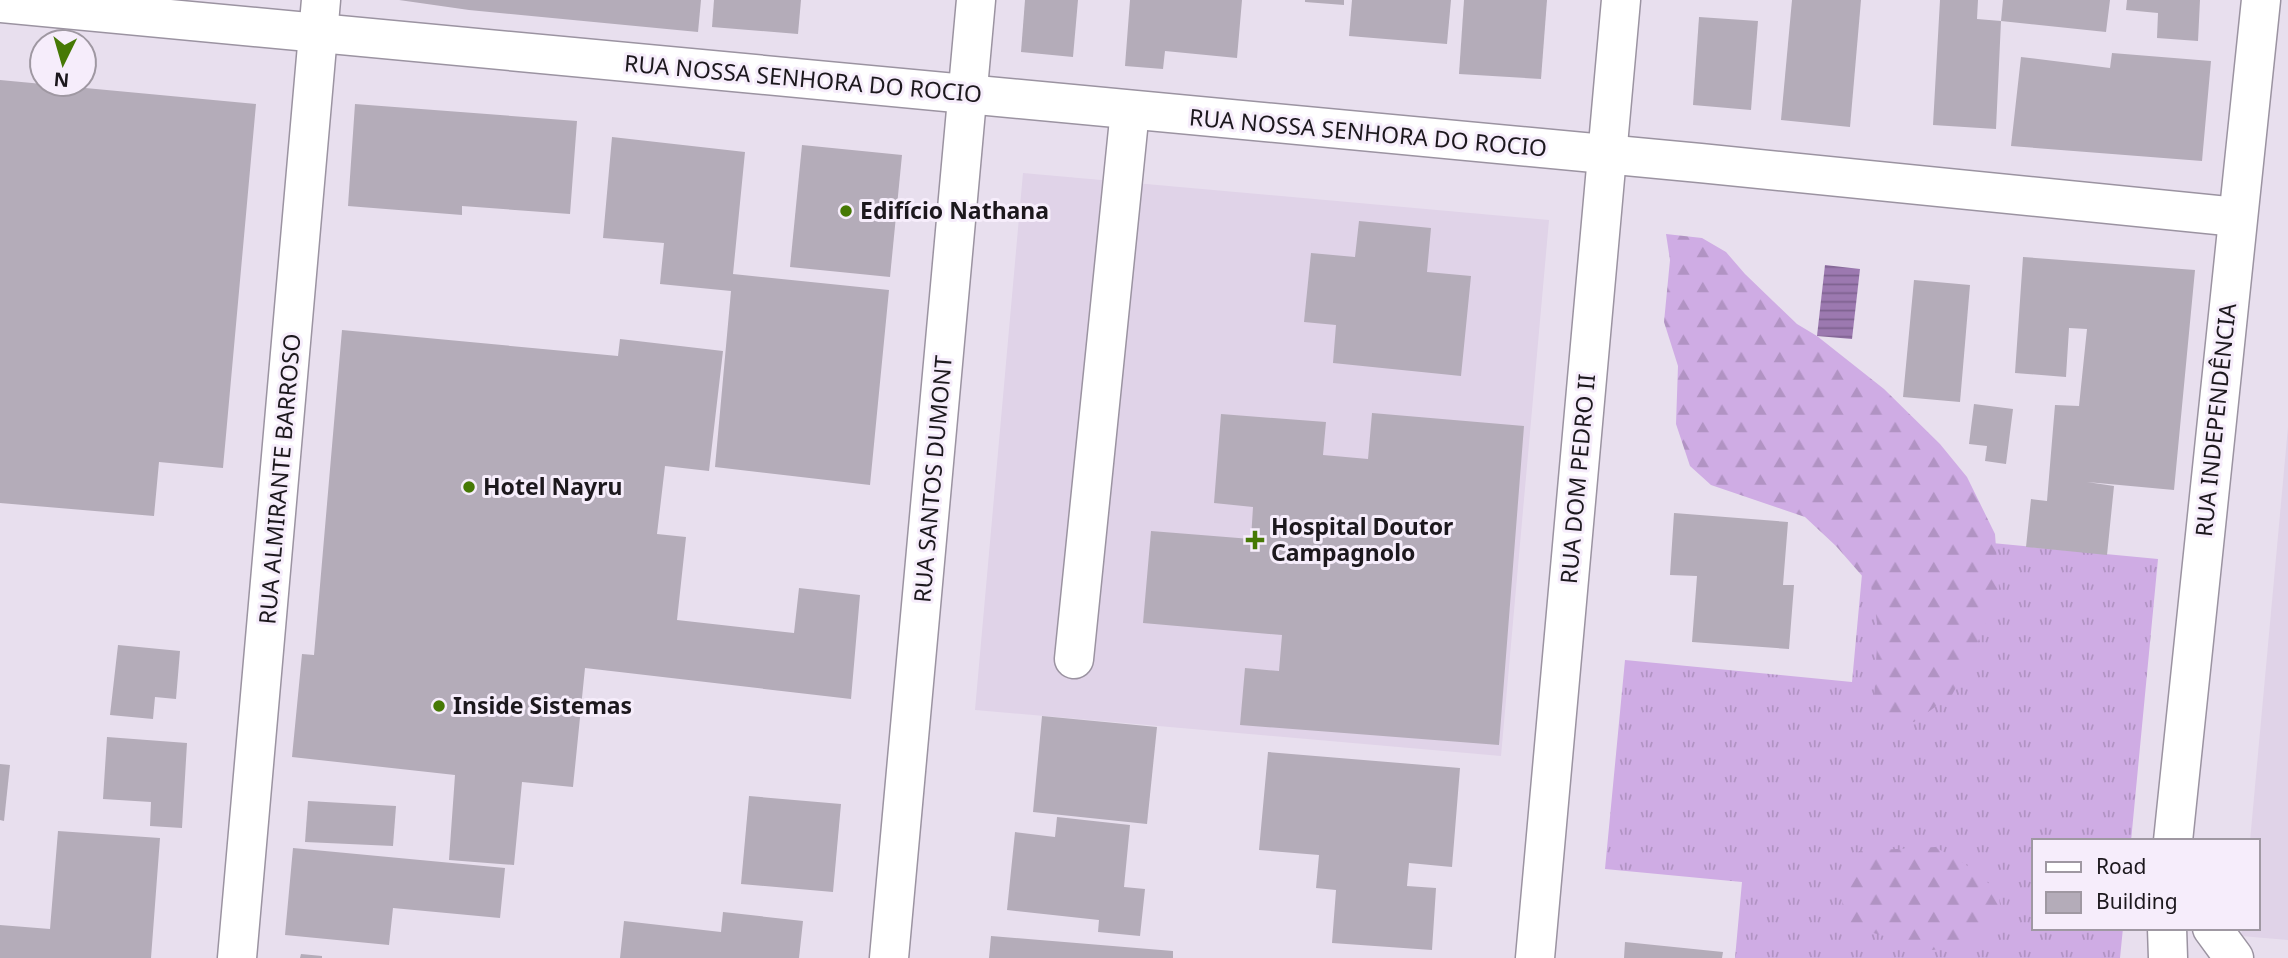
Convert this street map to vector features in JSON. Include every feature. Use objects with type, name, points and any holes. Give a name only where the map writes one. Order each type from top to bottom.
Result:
[{"type":"street","name":"RUA SANTOS DUMONT","points":[[889,958],[976,0]]},
{"type":"street","name":"RUA DOM PEDRO II","points":[[1535,958],[1622,0]]},
{"type":"street","name":"RUA INDEPENDÊNCIA","points":[[2173,839],[2261,0]]},
{"type":"street","name":"RUA NOSSA SENHORA DO ROCIO","points":[[0,3],[320,16],[967,94],[2237,217]]},
{"type":"street","name":"RUA ALMIRANTE BARROSO","points":[[237,958],[320,16]]},
{"type":"street","points":[[1074,659],[1129,110]]},
{"type":"street","points":[[2167,930],[2168,958]]},
{"type":"street","points":[[2213,930],[2234,958]]},
{"type":"shaded area","name":"Hospital Doutor Campagnolo","points":[[1023,173],[1549,220],[1501,756],[975,710]]},
{"type":"shaded area","points":[[1825,265],[1860,269],[1852,339],[1817,336]]},
{"type":"shaded area","points":[[2288,427],[2288,940],[2241,936],[2242,930],[2260,930],[2260,839],[2250,839]]},
{"type":"green space","points":[[1666,234],[1702,238],[1726,252],[1797,324],[1817,336],[1884,389],[1940,444],[1967,477],[1995,534],[1999,589],[1971,659],[1952,695],[1914,722],[1886,719],[1874,701],[1878,628],[1871,586],[1836,546],[1805,517],[1711,485],[1690,466],[1676,424],[1678,366],[1664,322],[1670,260]]},
{"type":"green space","points":[[1866,531],[2158,559],[2131,839],[2032,839],[2032,930],[2123,930],[2120,958],[1735,958],[1742,882],[1605,869],[1625,660],[1852,682]]},
{"type":"green space","points":[[1935,847],[1965,864],[1998,891],[2002,919],[1967,943],[1933,950],[1842,924],[1843,879],[1859,851]]},
{"type":"building","points":[[399,0],[701,0],[698,32],[469,10]]},
{"type":"building","points":[[714,0],[801,0],[798,34],[712,27]]},
{"type":"building","points":[[1025,0],[1078,0],[1073,57],[1021,52]]},
{"type":"building","points":[[1130,0],[1242,0],[1237,58],[1165,51],[1163,69],[1125,66]]},
{"type":"building","points":[[1344,0],[1344,5],[1305,2]]},
{"type":"building","points":[[1352,0],[1451,0],[1447,44],[1349,36]]},
{"type":"building","points":[[1464,0],[1547,0],[1541,79],[1459,74]]},
{"type":"building","points":[[1792,0],[1861,0],[1850,127],[1781,120]]},
{"type":"building","points":[[1940,0],[1978,0],[1977,19],[2001,21],[1996,129],[1933,125]]},
{"type":"building","points":[[2003,0],[2110,0],[2106,32],[2001,21]]},
{"type":"building","points":[[2127,0],[2200,0],[2198,41],[2157,38],[2158,13],[2126,10]]},
{"type":"building","points":[[1699,17],[1758,21],[1751,110],[1693,105]]},
{"type":"building","points":[[2112,53],[2211,61],[2202,161],[2011,146],[2021,57],[2110,68]]},
{"type":"building","points":[[0,80],[28,83],[28,98],[98,98],[98,89],[256,104],[223,468],[159,462],[154,516],[0,503]]},
{"type":"building","points":[[355,104],[577,121],[570,214],[462,206],[462,215],[348,206]]},
{"type":"building","points":[[612,137],[745,152],[733,274],[889,290],[870,485],[715,467],[731,291],[660,284],[664,243],[603,238]]},
{"type":"building","name":"Edifício Nathana","points":[[802,145],[902,155],[890,277],[790,267]]},
{"type":"building","points":[[1359,221],[1431,228],[1427,272],[1471,276],[1461,376],[1333,363],[1336,325],[1304,322],[1311,253],[1355,257]]},
{"type":"building","points":[[2023,257],[2195,270],[2174,490],[2087,482],[2114,486],[2107,555],[2026,547],[2031,499],[2047,501],[2055,405],[2079,406],[2087,329],[2069,328],[2066,377],[2015,373]]},
{"type":"building","points":[[1914,280],[1970,285],[1960,402],[1903,397]]},
{"type":"building","points":[[342,330],[618,356],[620,339],[723,351],[709,471],[665,466],[657,534],[686,537],[677,620],[794,633],[799,588],[860,595],[851,699],[585,668],[573,787],[522,782],[514,865],[449,860],[455,775],[292,757],[302,654],[314,655]]},
{"type":"building","points":[[1974,404],[2013,409],[2006,464],[1985,461],[1987,446],[1969,444]]},
{"type":"building","points":[[1372,413],[1524,426],[1499,745],[1240,725],[1245,668],[1279,671],[1282,635],[1143,623],[1151,531],[1251,539],[1253,507],[1214,503],[1221,414],[1326,422],[1323,455],[1368,459]]},
{"type":"building","points":[[1674,513],[1788,522],[1783,585],[1794,585],[1789,649],[1692,642],[1697,576],[1670,575]]},
{"type":"building","points":[[118,645],[180,651],[176,699],[155,697],[153,719],[110,715]]},
{"type":"building","points":[[1042,716],[1157,727],[1147,824],[1033,812]]},
{"type":"building","points":[[107,737],[187,743],[182,828],[150,826],[151,802],[103,799]]},
{"type":"building","points":[[1268,752],[1460,768],[1452,867],[1409,863],[1407,886],[1436,888],[1432,950],[1332,943],[1336,890],[1316,888],[1319,855],[1259,850]]},
{"type":"building","points":[[0,764],[10,765],[4,821],[0,820]]},
{"type":"building","points":[[749,796],[841,804],[833,892],[741,884]]},
{"type":"building","points":[[308,801],[396,806],[393,846],[305,842]]},
{"type":"building","points":[[1057,817],[1130,825],[1124,887],[1145,889],[1140,936],[1098,932],[1099,920],[1007,910],[1015,832],[1055,837]]},
{"type":"building","points":[[58,831],[160,838],[151,958],[0,958],[0,925],[50,929]]},
{"type":"building","points":[[293,848],[505,868],[500,918],[393,908],[389,945],[285,935]]},
{"type":"building","points":[[723,912],[803,921],[799,958],[620,958],[624,921],[721,932]]},
{"type":"building","points":[[991,936],[1173,951],[1173,958],[989,958]]},
{"type":"building","points":[[1625,942],[1723,952],[1722,958],[1624,958]]},
{"type":"building","points":[[301,954],[322,956],[322,958],[300,958]]},
{"type":"place","name":"Edifício Nathana","points":[[846,211]]},
{"type":"place","name":"Hotel Nayru","points":[[469,487]]},
{"type":"place","name":"Hospital Doutor Campagnolo","points":[[1255,540]]},
{"type":"place","name":"Inside Sistemas","points":[[439,706]]}]
